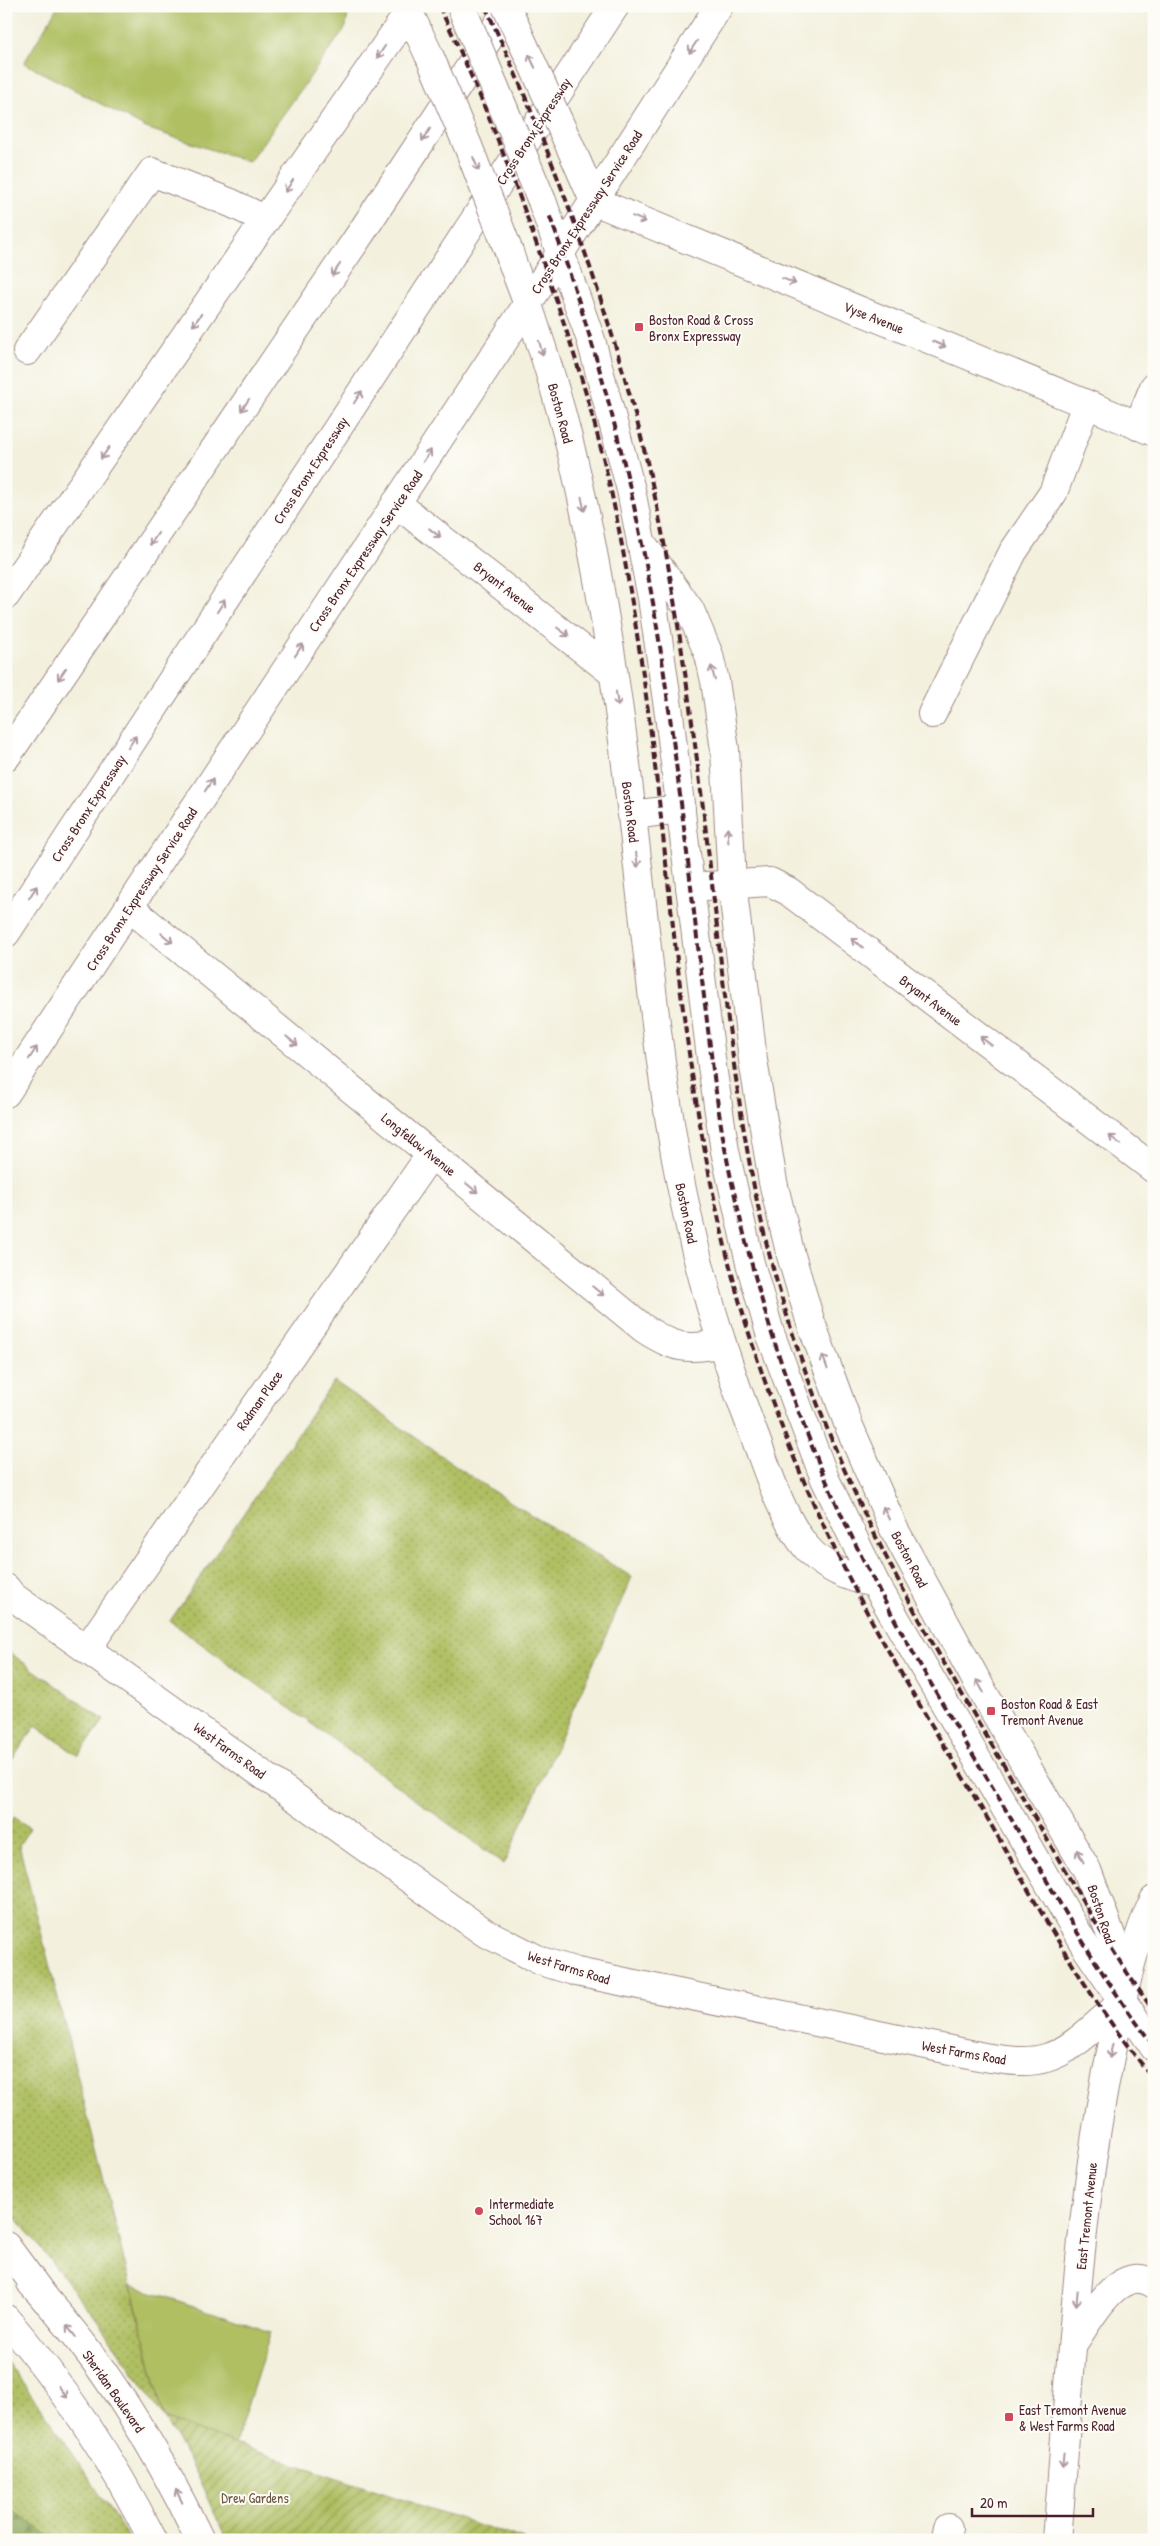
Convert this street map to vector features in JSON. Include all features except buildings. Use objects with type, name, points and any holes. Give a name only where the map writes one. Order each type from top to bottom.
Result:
[{"type":"main road","name":"Boston Road","points":[[461,6],[542,201],[561,252],[607,395],[625,463],[661,656],[718,1108],[733,1191],[750,1263],[770,1333],[810,1442],[841,1516],[875,1583],[1087,1949],[1154,2048]]},
{"type":"main road","points":[[506,6],[594,201]]},
{"type":"main road","points":[[6,757],[363,230],[510,6]]},
{"type":"main road","name":"Cross Bronx Expressway","points":[[6,933],[615,6]]},
{"type":"main road","name":"Cross Bronx Expressway Service Road","points":[[6,1093],[528,303],[719,6]]},
{"type":"main road","name":"Boston Road","points":[[407,9],[468,146],[528,303],[554,384],[573,457],[603,606],[613,673],[675,1151],[693,1239],[722,1343],[749,1422],[795,1531],[805,1546],[830,1568],[845,1576],[875,1583]]},
{"type":"main road","points":[[6,596],[266,220],[407,9]]},
{"type":"main road","points":[[27,351],[152,172],[231,203],[266,220]]},
{"type":"main road","name":"Vyse Avenue","points":[[594,201],[1146,429]]},
{"type":"main road","points":[[1146,429],[1154,387]]},
{"type":"main road","points":[[932,714],[1013,552],[1053,493],[1086,405]]},
{"type":"main road","name":"Bryant Avenue","points":[[396,503],[613,673]]},
{"type":"main road","name":"Boston Road","points":[[641,542],[690,610],[700,631],[713,672],[725,750],[732,884],[753,1060],[770,1163],[790,1252],[822,1355],[863,1462],[894,1529],[980,1687],[1082,1860],[1106,1919],[1116,1962],[1122,2003]]},
{"type":"main road","points":[[631,814],[681,809]]},
{"type":"main road","name":"Bryant Avenue","points":[[690,887],[770,882],[788,891],[1154,1169]]},
{"type":"main road","name":"Longfellow Avenue","points":[[129,907],[652,1334],[670,1344],[686,1349],[722,1343]]},
{"type":"main road","name":"Rodman Place","points":[[88,1647],[431,1154]]},
{"type":"main road","name":"West Farms Road","points":[[8,1592],[88,1647],[484,1932],[541,1961],[612,1980],[984,2057],[1018,2061],[1047,2058],[1060,2051],[1122,2003]]},
{"type":"main road","name":"East Tremont Avenue","points":[[1057,2540],[1073,2342],[1092,2154],[1103,2090],[1122,2003],[1136,1948],[1154,1900]]},
{"type":"main road","points":[[6,2246],[46,2300]]},
{"type":"main road","name":"Sheridan Boulevard","points":[[6,2258],[46,2300],[99,2366],[133,2416],[162,2465],[200,2540]]},
{"type":"main road","points":[[1073,2342],[1103,2300],[1116,2286],[1132,2279],[1149,2281],[1154,2284]]},
{"type":"main road","points":[[9,2322],[98,2442],[152,2540]]},
{"type":"green space","points":[[58,6],[346,6],[348,11],[346,27],[249,162],[146,128],[24,63]]},
{"type":"green space","points":[[334,1381],[491,1490],[632,1577],[504,1864],[170,1621]]},
{"type":"green space","points":[[6,1650],[104,1720],[78,1756],[36,1725],[6,1769]]},
{"type":"green space","points":[[14,1817],[30,1828],[19,1845],[164,2418],[99,2322],[6,2205],[6,1827]]},
{"type":"green space","points":[[131,2285],[271,2332],[235,2444],[164,2418]]},
{"type":"green space","points":[[6,2361],[55,2427],[130,2540],[6,2540]]},
{"type":"green space","name":"Drew Gardens","points":[[164,2418],[235,2444],[525,2540],[227,2540],[193,2468]]},
{"type":"green space","points":[[6,2510],[16,2513],[55,2540],[6,2540]]},
{"type":"railway","points":[[439,6],[506,160],[558,304],[589,406],[609,481],[624,555],[640,654],[684,1014],[706,1158],[731,1271],[756,1354],[801,1475],[837,1554],[872,1621],[1064,1951],[1107,2017],[1154,2079]]},
{"type":"railway","points":[[462,6],[497,84],[559,242],[586,323],[630,487],[661,653],[678,776],[719,1115],[745,1237],[780,1360],[809,1440],[843,1518],[899,1628],[1093,1958],[1154,2046]]},
{"type":"railway","points":[[485,6],[546,147],[582,243],[614,340],[653,487],[672,585],[699,772],[731,1044],[747,1151],[770,1257],[803,1365],[845,1471],[910,1603],[1084,1903],[1135,1985],[1154,2011]]},
{"type":"place","name":"Boston Road & Cross Bronx Expressway","points":[[639,327]]},
{"type":"place","name":"Boston Road & East Tremont Avenue","points":[[991,1711]]},
{"type":"place","name":"Intermediate School 167","points":[[479,2211]]},
{"type":"place","name":"East Tremont Avenue & West Farms Road","points":[[1009,2417]]}]
